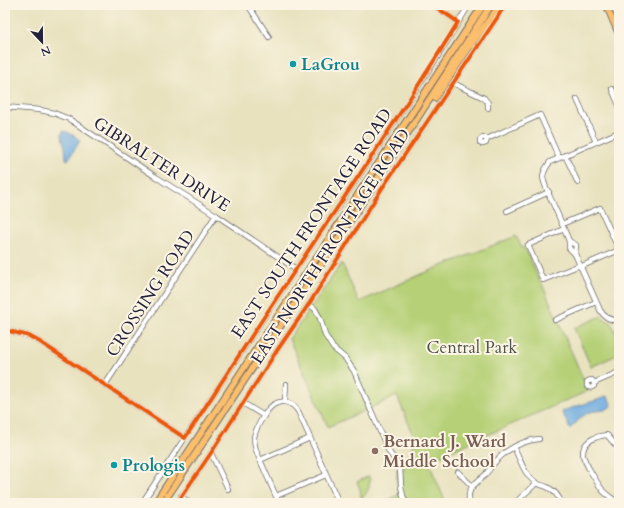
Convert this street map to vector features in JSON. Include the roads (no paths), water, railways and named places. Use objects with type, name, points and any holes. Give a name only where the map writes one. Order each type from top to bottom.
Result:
[{"type":"highway","points":[[473,19],[479,5]]},
{"type":"highway","points":[[155,503],[483,5]]},
{"type":"highway","points":[[164,503],[491,5]]},
{"type":"highway","points":[[397,148],[423,116],[470,46],[500,5]]},
{"type":"main road","points":[[606,5],[619,35]]},
{"type":"street","points":[[248,5],[269,37]]},
{"type":"street","points":[[433,5],[458,22]]},
{"type":"street","name":"EAST SOUTH FRONTAGE ROAD","points":[[142,503],[438,56],[469,5]]},
{"type":"street","name":"EAST NORTH FRONTAGE ROAD","points":[[177,503],[309,304],[380,190],[499,14],[508,5]]},
{"type":"street","points":[[611,16],[618,11]]},
{"type":"street","points":[[453,83],[484,98],[488,103],[488,108]]},
{"type":"street","points":[[612,89],[619,105]]},
{"type":"street","points":[[577,99],[596,142]]},
{"type":"street","name":"GIBRALTER DRIVE","points":[[5,107],[40,110],[69,118],[296,269]]},
{"type":"street","points":[[487,139],[540,115],[559,158]]},
{"type":"street","points":[[619,132],[550,162],[544,173],[544,180],[569,241],[569,249],[575,254],[601,313],[606,317],[619,320]]},
{"type":"street","points":[[565,155],[578,183]]},
{"type":"street","points":[[507,211],[549,192]]},
{"type":"street","points":[[562,224],[600,208],[619,250],[543,280],[528,245],[564,229]]},
{"type":"street","name":"CROSSING ROAD","points":[[106,385],[216,215]]},
{"type":"street","points":[[555,320],[596,302]]},
{"type":"street","points":[[309,304],[315,309],[320,318],[325,335],[333,348],[346,358],[354,371],[389,452],[400,467],[401,486],[406,503]]},
{"type":"street","points":[[5,330],[29,336],[40,342],[185,438]]},
{"type":"street","points":[[594,382],[619,372]]},
{"type":"street","points":[[285,402],[286,384]]},
{"type":"street","points":[[279,503],[255,447],[254,437],[264,416],[272,406],[280,402],[285,402],[291,404],[297,409],[339,503]]},
{"type":"street","points":[[243,403],[264,416]]},
{"type":"street","points":[[618,503],[604,492],[583,455],[584,446],[590,440],[601,435],[607,435],[619,450]]},
{"type":"street","points":[[260,460],[310,438]]},
{"type":"street","points":[[470,503],[468,498],[472,486],[486,474],[504,453],[530,440],[539,439]]},
{"type":"street","points":[[514,448],[524,468],[536,483],[555,493],[562,503]]},
{"type":"street","points":[[211,453],[228,489]]},
{"type":"street","points":[[458,472],[472,486]]},
{"type":"street","points":[[276,496],[326,474]]},
{"type":"street","points":[[516,503],[536,483]]},
{"type":"street","points":[[181,496],[189,503]]},
{"type":"water","points":[[63,131],[68,132],[80,141],[68,160],[66,159],[62,137]]},
{"type":"water","points":[[607,396],[611,406],[609,408],[587,413],[570,429],[569,428],[562,413],[563,411]]},
{"type":"place","name":"LaGrou","points":[[293,64]]},
{"type":"place","name":"Bernard J. Ward Middle School","points":[[375,451]]},
{"type":"place","name":"Prologis","points":[[114,465]]},
{"type":"park label","name":"Central Park","points":[[472,347]]}]
